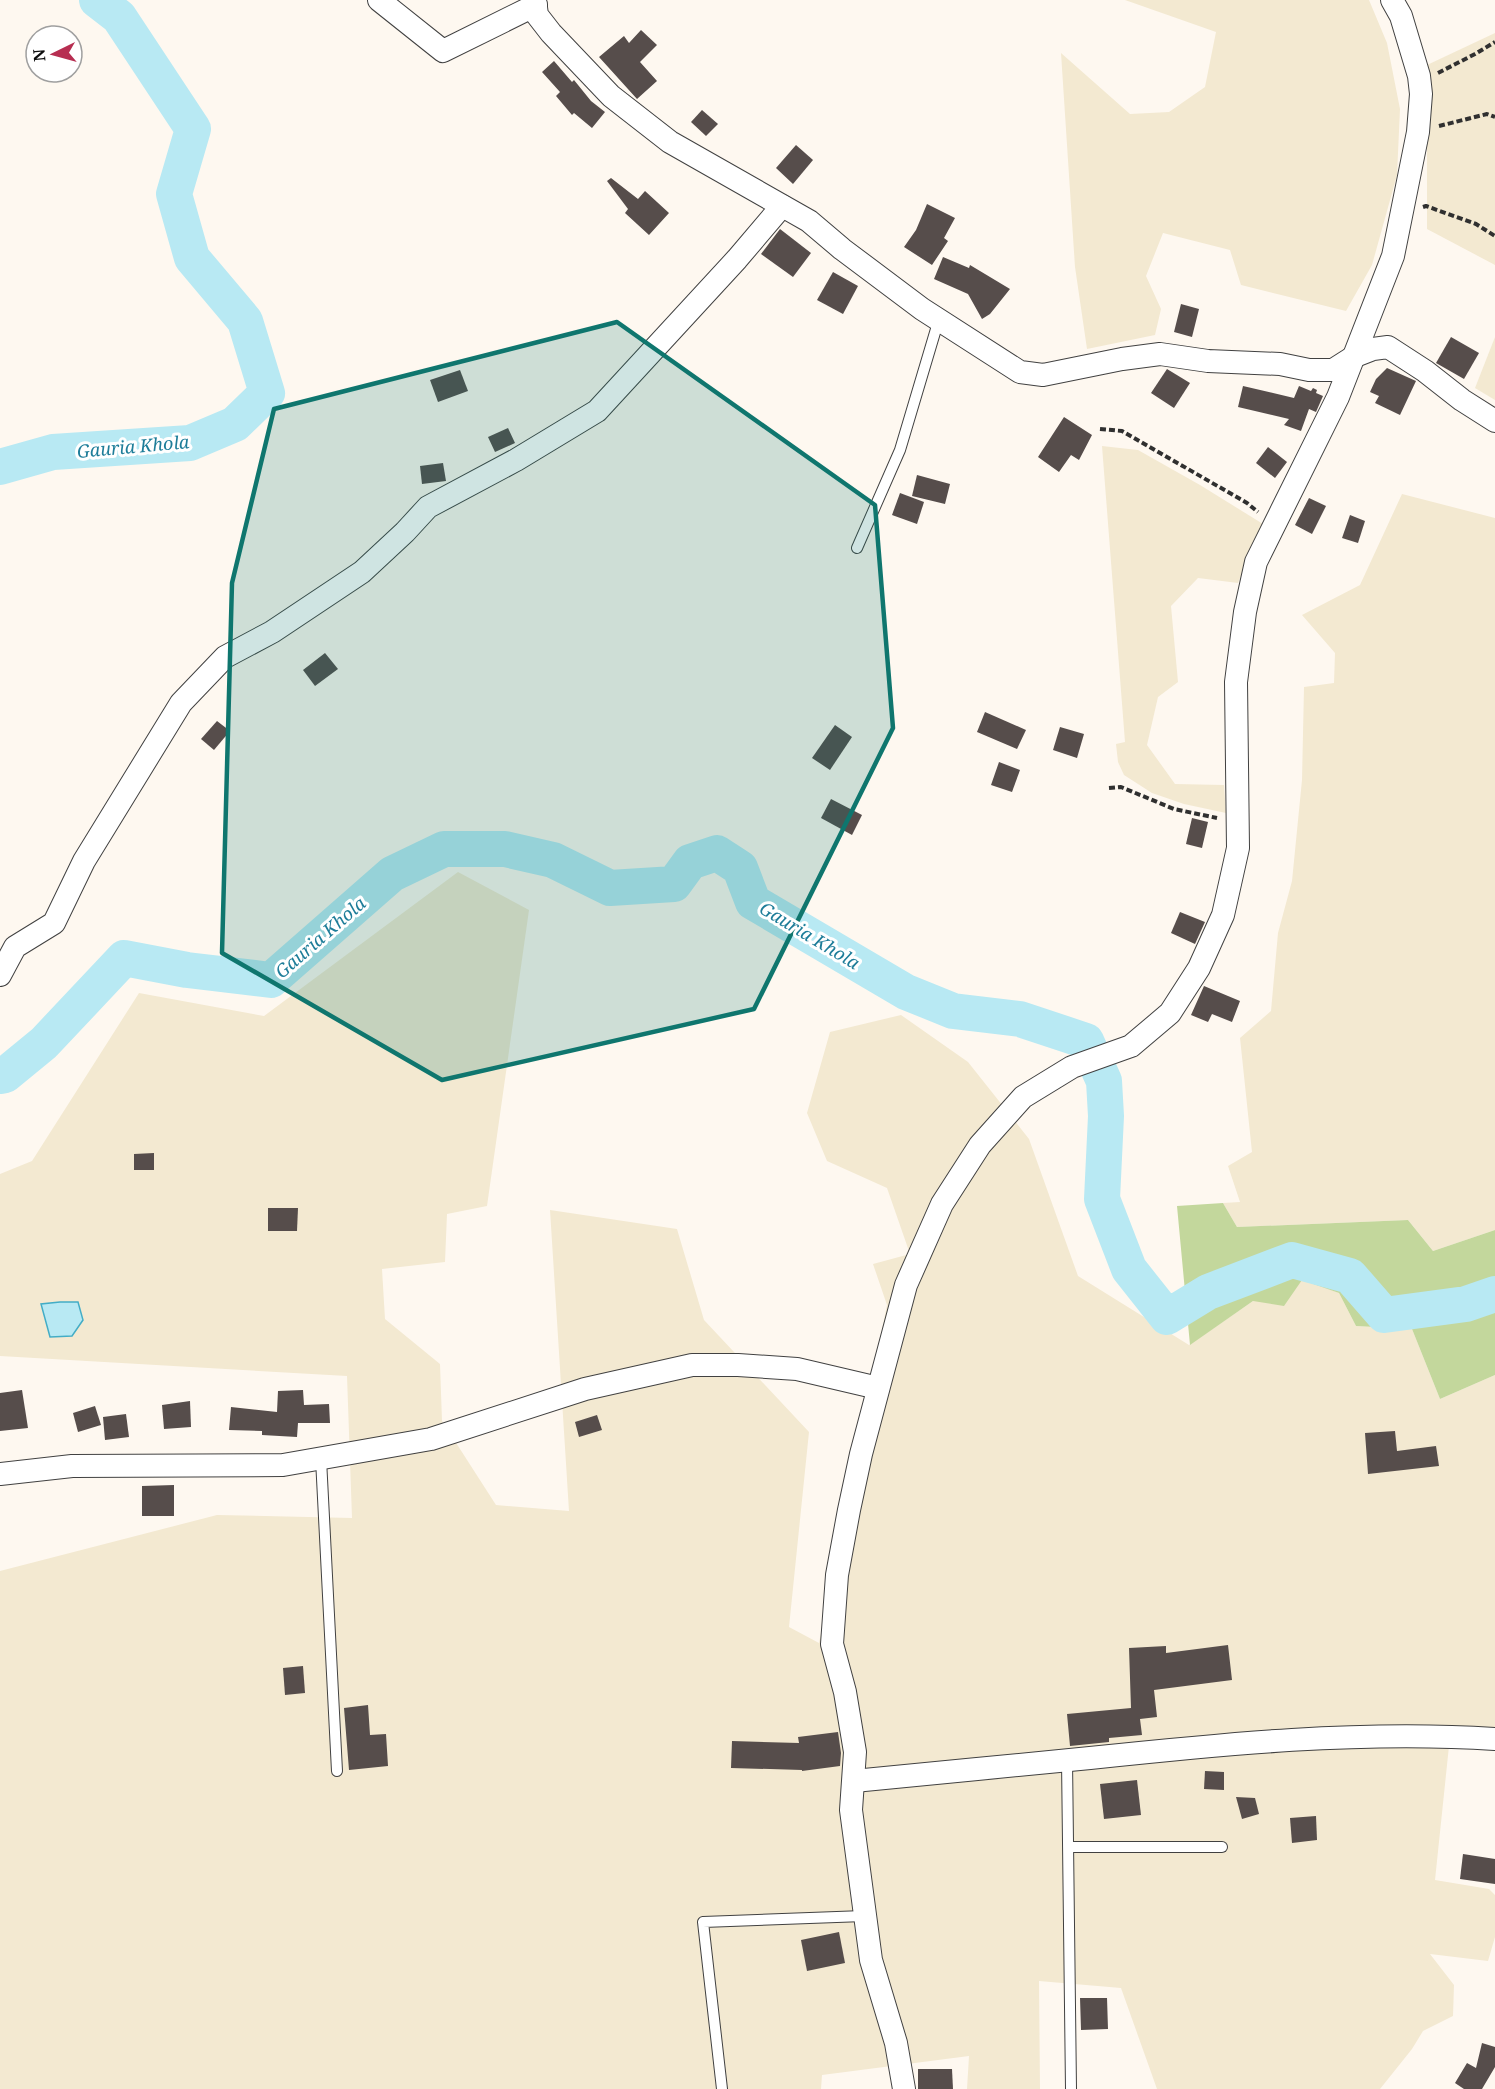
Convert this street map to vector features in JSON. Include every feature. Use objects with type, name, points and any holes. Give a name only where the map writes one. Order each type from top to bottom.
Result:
[{"type":"street","points":[[379,0],[443,51],[535,2],[537,15],[551,33],[611,96],[670,142],[809,221],[842,249],[939,319],[1020,372],[1043,375],[1160,354],[1208,362],[1280,364],[1309,370],[1333,370],[1355,356],[1372,349],[1388,348],[1425,371],[1495,422]]},
{"type":"street","points":[[904,2089],[896,2043],[871,1960],[851,1810],[855,1752],[850,1717],[832,1644],[837,1575],[847,1521],[878,1389],[906,1285],[942,1204],[980,1145],[1023,1097],[1072,1067],[1131,1046],[1170,1013],[1199,968],[1223,915],[1238,848],[1236,682],[1245,612],[1256,562],[1333,408],[1393,256],[1418,132],[1421,94],[1419,76],[1401,16],[1392,0]]},
{"type":"street","points":[[0,975],[15,947],[54,923],[84,861],[181,703],[225,657],[272,632],[362,572],[428,507],[516,460],[597,411],[737,259],[782,206]]},
{"type":"street","points":[[0,1474],[72,1466],[283,1465],[431,1439],[585,1389],[692,1365],[797,1369],[878,1389]]},
{"type":"street","points":[[854,1781],[1211,1745],[1311,1739],[1431,1737],[1495,1739]]},
{"type":"lane","points":[[857,548],[900,450],[939,319]]},
{"type":"lane","points":[[321,1459],[337,1771]]},
{"type":"lane","points":[[1067,1760],[1071,2089]]},
{"type":"lane","points":[[1069,1847],[1222,1847]]},
{"type":"lane","points":[[722,2089],[703,1922],[864,1916]]},
{"type":"path","points":[[1421,94],[1439,72],[1495,42]]},
{"type":"path","points":[[1418,132],[1487,114],[1495,117]]},
{"type":"path","points":[[1402,214],[1425,206],[1476,224],[1495,236]]},
{"type":"path","points":[[1100,429],[1122,431],[1246,503],[1275,526]]},
{"type":"path","points":[[1110,788],[1121,787],[1174,808],[1238,823]]},
{"type":"highlighted area","points":[[617,322],[875,505],[893,728],[754,1009],[442,1080],[222,953],[232,583],[274,409]]},
{"type":"shaded area","points":[[1125,0],[1369,0],[1387,43],[1400,109],[1397,175],[1372,265],[1346,311],[1241,285],[1230,250],[1163,233],[1146,276],[1161,309],[1155,335],[1087,349],[1075,267],[1061,53],[1130,114],[1169,112],[1205,87],[1216,32]]},
{"type":"shaded area","points":[[1495,33],[1495,265],[1427,229],[1427,65]]},
{"type":"shaded area","points":[[1495,337],[1495,400],[1475,388]]},
{"type":"shaded area","points":[[1102,446],[1138,450],[1263,524],[1238,583],[1198,578],[1171,606],[1178,682],[1158,697],[1147,745],[1175,784],[1224,785],[1226,813],[1184,804],[1152,793],[1124,775],[1118,762],[1116,744],[1125,742]]},
{"type":"shaded area","points":[[1402,494],[1495,518],[1495,1230],[1433,1251],[1408,1220],[1237,1227],[1223,1203],[1240,1202],[1228,1166],[1252,1152],[1240,1038],[1271,1011],[1278,933],[1292,881],[1302,780],[1304,687],[1334,683],[1335,653],[1302,615],[1360,585]]},
{"type":"shaded area","points":[[458,872],[529,910],[487,1206],[447,1214],[445,1262],[382,1269],[385,1319],[440,1364],[442,1421],[496,1505],[569,1511],[550,1210],[677,1229],[704,1320],[809,1432],[789,1627],[819,1643],[887,1305],[873,1264],[910,1254],[887,1188],[827,1161],[807,1113],[830,1032],[901,1015],[968,1062],[1029,1139],[1078,1276],[1189,1345],[1253,1301],[1302,1279],[1339,1293],[1356,1326],[1412,1329],[1440,1399],[1495,1375],[1495,1738],[1449,1746],[1435,1880],[1489,1889],[1495,1895],[1495,1937],[1488,1961],[1430,1954],[1454,1985],[1453,2016],[1423,2031],[1412,2049],[1380,2089],[1157,2089],[1121,1988],[1039,1981],[1040,2089],[967,2089],[969,2056],[822,2075],[821,2089],[0,2089],[0,1571],[217,1515],[352,1518],[347,1376],[0,1356],[0,1174],[32,1161],[139,993],[264,1016]]},
{"type":"green space","points":[[1223,1203],[1237,1227],[1408,1220],[1433,1251],[1495,1230],[1495,1375],[1440,1399],[1412,1329],[1356,1326],[1339,1293],[1302,1280],[1284,1306],[1253,1301],[1190,1345],[1177,1206]]},
{"type":"water","points":[[78,1302],[83,1320],[72,1336],[50,1337],[41,1304]]},
{"type":"building","points":[[641,30],[657,45],[640,62],[657,81],[637,99],[599,57],[624,36],[629,43]]},
{"type":"building","points":[[554,61],[591,101],[605,112],[592,128],[574,113],[572,115],[556,96],[560,92],[542,72]]},
{"type":"building","points":[[702,110],[718,124],[706,136],[691,122]]},
{"type":"building","points":[[796,145],[813,160],[793,184],[776,168]]},
{"type":"building","points":[[611,178],[638,199],[645,191],[669,213],[649,235],[625,213],[628,209],[607,181]]},
{"type":"building","points":[[927,204],[955,218],[944,238],[948,241],[932,265],[904,247],[916,230]]},
{"type":"building","points":[[780,229],[811,253],[793,277],[761,254]]},
{"type":"building","points":[[943,257],[969,268],[970,265],[1010,289],[990,314],[982,319],[968,294],[934,279]]},
{"type":"building","points":[[833,272],[858,286],[843,314],[817,300]]},
{"type":"building","points":[[1181,304],[1199,309],[1192,337],[1174,332]]},
{"type":"building","points":[[1451,337],[1479,353],[1464,379],[1436,363]]},
{"type":"building","points":[[1387,368],[1416,381],[1400,415],[1375,403],[1379,396],[1370,392],[1376,379]]},
{"type":"building","points":[[1167,369],[1190,383],[1174,408],[1151,393]]},
{"type":"building","points":[[460,370],[468,391],[438,402],[430,380]]},
{"type":"building","points":[[1243,386],[1294,398],[1299,386],[1311,391],[1313,388],[1317,390],[1316,393],[1323,396],[1316,412],[1309,409],[1301,431],[1284,425],[1289,419],[1238,407]]},
{"type":"building","points":[[1064,417],[1092,435],[1079,460],[1071,455],[1059,472],[1038,457]]},
{"type":"building","points":[[508,428],[515,443],[495,452],[488,437]]},
{"type":"building","points":[[1268,447],[1287,462],[1275,478],[1256,463]]},
{"type":"building","points":[[443,463],[446,481],[422,484],[420,466]]},
{"type":"building","points":[[917,475],[950,484],[945,504],[912,496]]},
{"type":"building","points":[[900,493],[924,502],[917,524],[892,515]]},
{"type":"building","points":[[1309,498],[1326,506],[1312,534],[1295,525]]},
{"type":"building","points":[[1350,515],[1365,521],[1358,543],[1342,538]]},
{"type":"building","points":[[325,653],[338,669],[315,686],[303,670]]},
{"type":"building","points":[[985,712],[1026,730],[1017,749],[977,732]]},
{"type":"building","points":[[217,721],[230,731],[214,750],[201,739]]},
{"type":"building","points":[[835,725],[852,737],[830,770],[812,758]]},
{"type":"building","points":[[1060,727],[1084,734],[1077,758],[1053,750]]},
{"type":"building","points":[[999,762],[1020,770],[1012,792],[991,785]]},
{"type":"building","points":[[831,799],[862,815],[852,835],[821,818]]},
{"type":"building","points":[[1192,818],[1208,822],[1202,848],[1186,844]]},
{"type":"building","points":[[1180,912],[1205,922],[1195,944],[1171,933]]},
{"type":"building","points":[[1204,986],[1240,1001],[1232,1022],[1212,1014],[1208,1022],[1191,1015]]},
{"type":"building","points":[[154,1153],[154,1170],[134,1170],[134,1154]]},
{"type":"building","points":[[268,1208],[298,1208],[297,1231],[268,1231]]},
{"type":"building","points":[[22,1390],[28,1428],[0,1431],[0,1393]]},
{"type":"building","points":[[303,1390],[304,1405],[329,1404],[330,1423],[298,1423],[297,1437],[262,1435],[262,1431],[229,1430],[231,1407],[277,1412],[278,1391]]},
{"type":"building","points":[[190,1401],[191,1427],[164,1429],[162,1405]]},
{"type":"building","points":[[95,1406],[101,1425],[78,1432],[73,1413]]},
{"type":"building","points":[[126,1414],[129,1437],[105,1440],[103,1417]]},
{"type":"building","points":[[597,1415],[602,1430],[579,1437],[575,1422]]},
{"type":"building","points":[[1395,1431],[1397,1451],[1436,1446],[1439,1466],[1368,1474],[1365,1433]]},
{"type":"building","points":[[174,1485],[174,1516],[142,1516],[142,1486]]},
{"type":"building","points":[[1228,1645],[1232,1680],[1154,1690],[1157,1717],[1140,1719],[1142,1735],[1109,1738],[1109,1742],[1070,1746],[1067,1714],[1131,1708],[1129,1648],[1166,1646],[1166,1653]]},
{"type":"building","points":[[303,1666],[305,1693],[285,1695],[283,1668]]},
{"type":"building","points":[[368,1705],[370,1735],[386,1734],[388,1766],[349,1770],[344,1708]]},
{"type":"building","points":[[838,1732],[840,1766],[802,1771],[731,1768],[732,1741],[799,1743],[798,1737]]},
{"type":"building","points":[[1205,1771],[1224,1772],[1224,1790],[1204,1789]]},
{"type":"building","points":[[1137,1780],[1141,1815],[1104,1819],[1100,1784]]},
{"type":"building","points":[[1236,1797],[1255,1798],[1259,1814],[1242,1819]]},
{"type":"building","points":[[1316,1816],[1317,1840],[1292,1843],[1290,1818]]},
{"type":"building","points":[[1463,1854],[1495,1859],[1495,1884],[1460,1879]]},
{"type":"building","points":[[839,1932],[845,1963],[807,1971],[801,1940]]},
{"type":"building","points":[[1080,1998],[1107,1998],[1108,2029],[1081,2030]]},
{"type":"building","points":[[1482,2043],[1495,2047],[1495,2067],[1482,2089],[1464,2089],[1455,2083],[1467,2063],[1476,2068]]},
{"type":"building","points":[[918,2069],[952,2069],[953,2089],[918,2089]]},
{"type":"waterway","name":"Gauria Khola","points":[[0,467],[53,452],[190,443],[235,424],[267,393],[245,321],[192,258],[174,194],[193,129],[119,17],[97,0]]},
{"type":"waterway","name":"Gauria Khola","points":[[0,1076],[5,1075],[44,1043],[124,958],[187,970],[271,980],[392,874],[444,849],[505,849],[553,860],[610,888],[674,884],[690,862],[717,853],[740,868],[753,902],[906,992],[953,1011],[1020,1019],[1086,1041],[1104,1081],[1106,1116],[1102,1199],[1129,1269],[1167,1317],[1208,1292],[1292,1260],[1350,1276],[1384,1315],[1466,1304],[1495,1294]]}]
